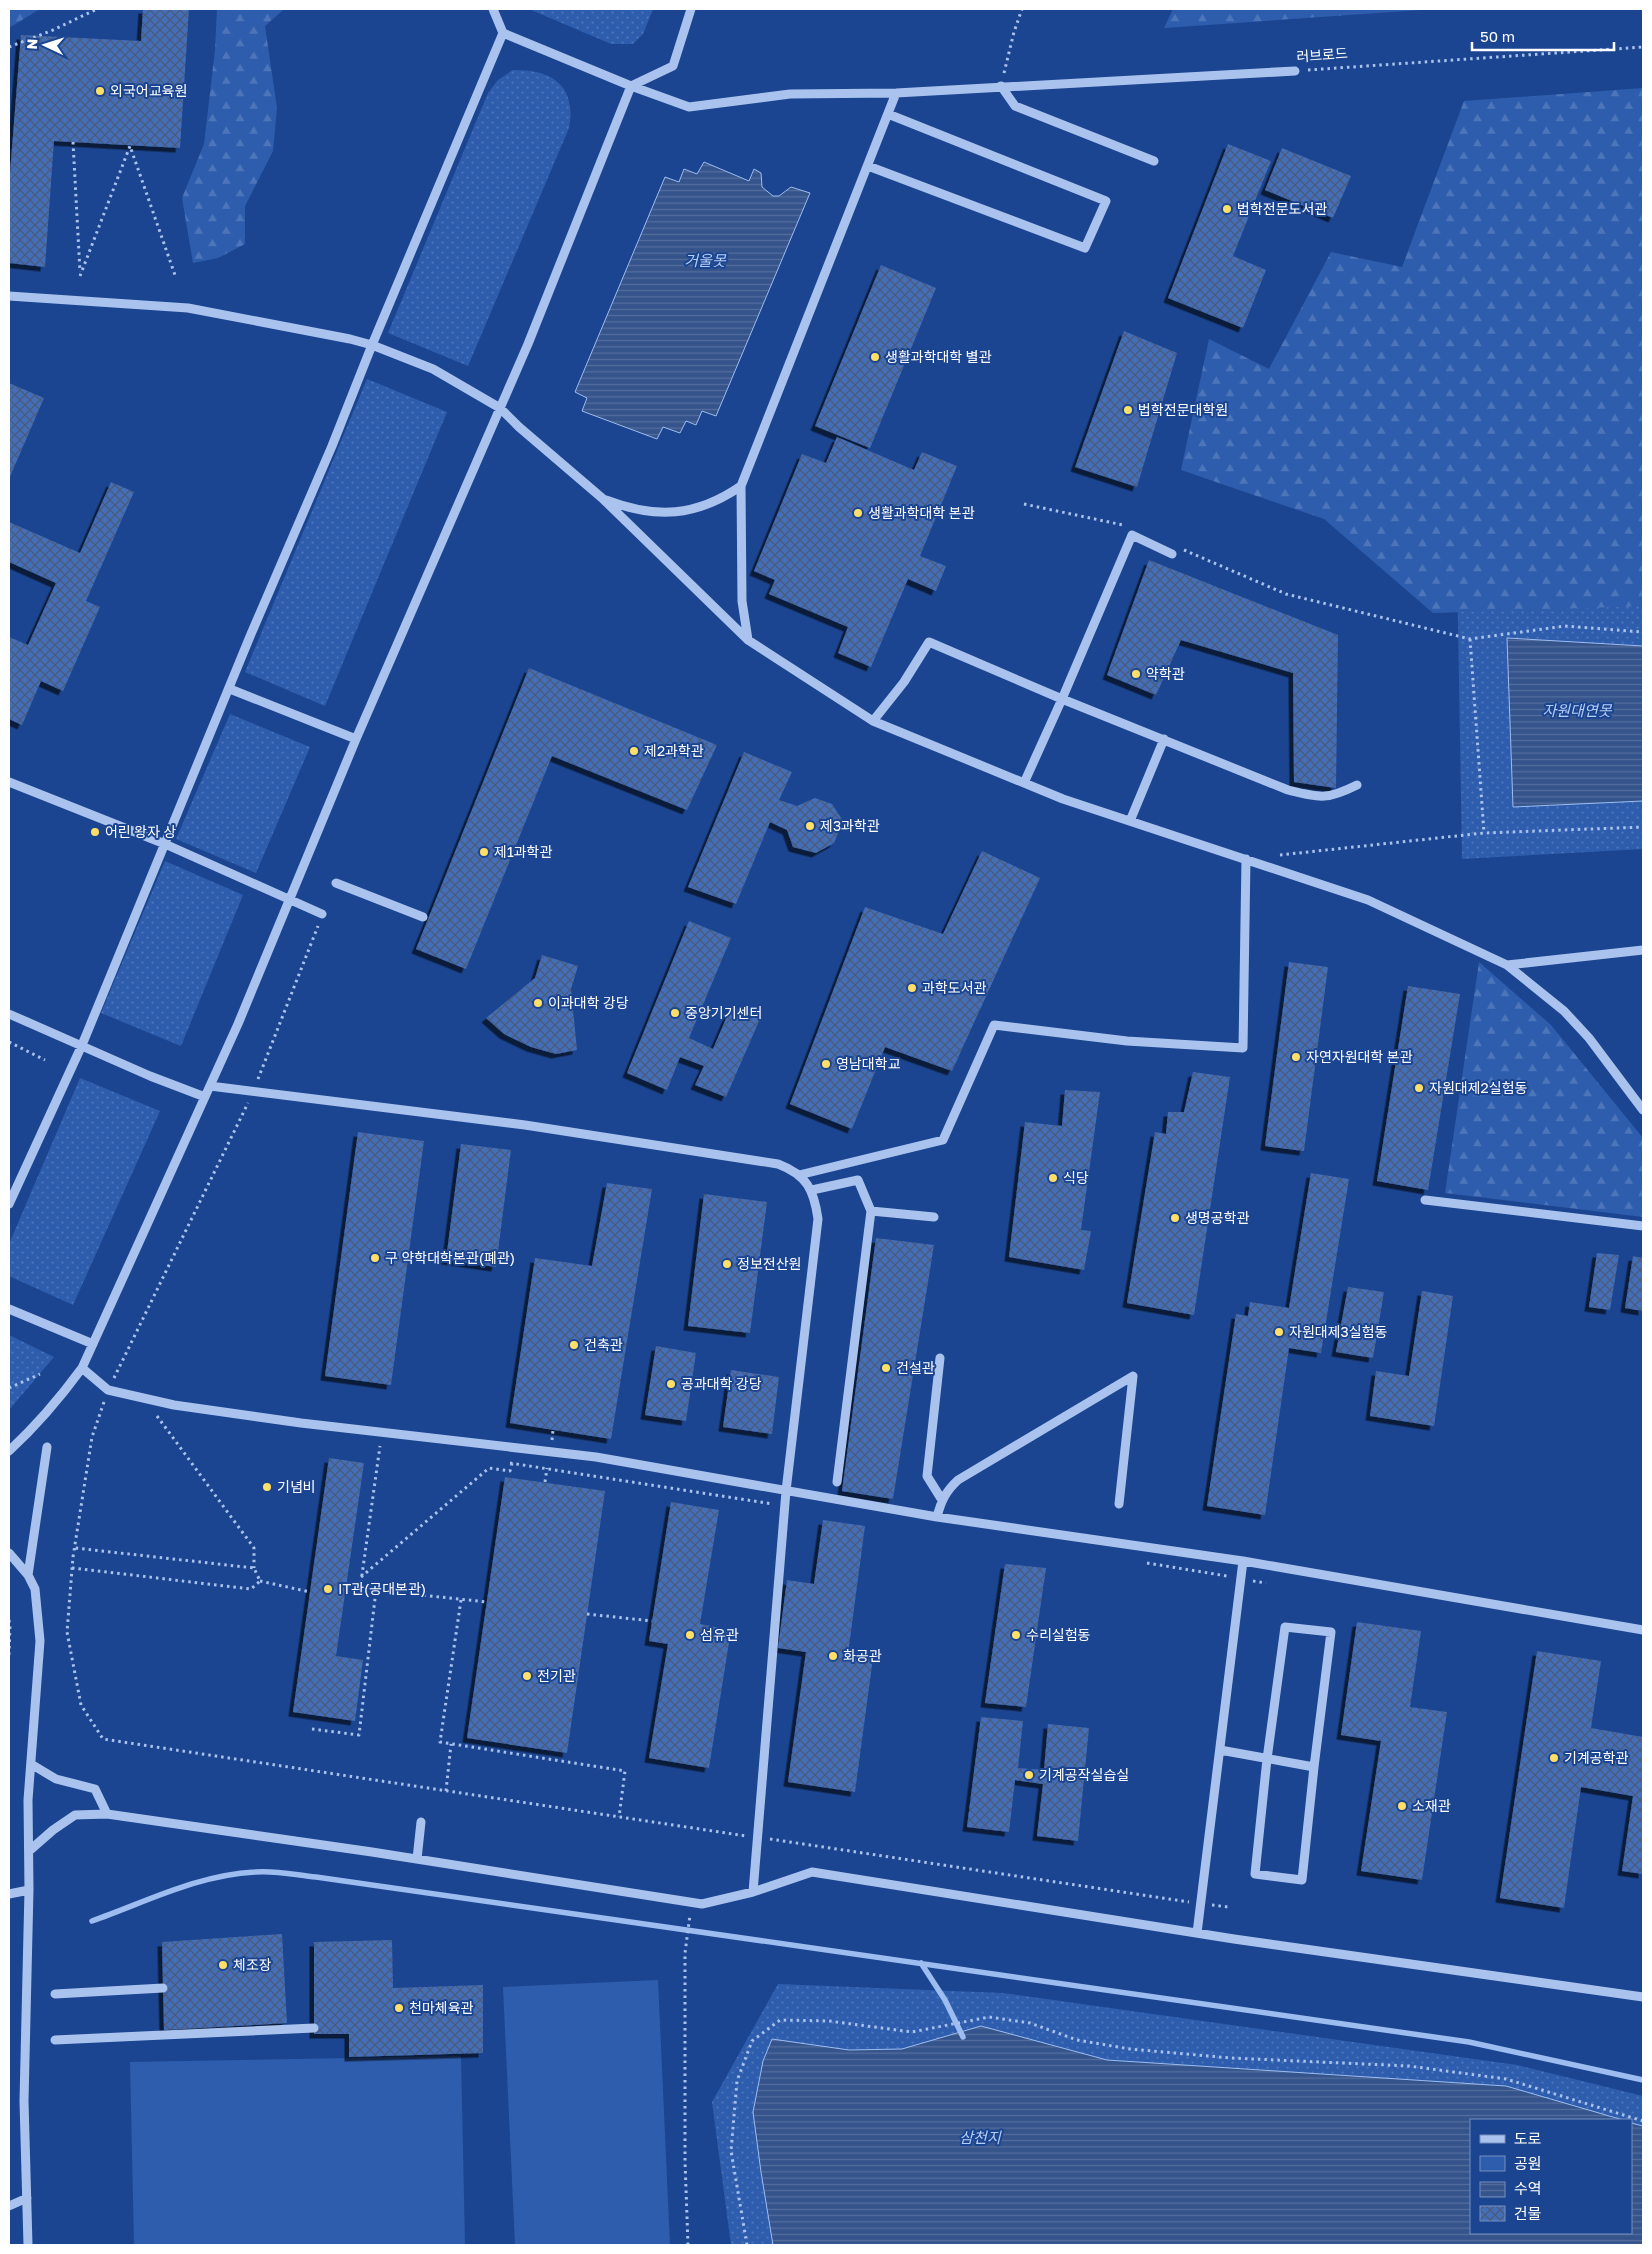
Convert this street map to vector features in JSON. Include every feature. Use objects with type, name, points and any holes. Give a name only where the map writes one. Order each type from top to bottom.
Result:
[{"type":"street","points":[[9,1204],[82,1045],[251,634],[332,446],[372,345],[503,33],[493,9]]},
{"type":"street","points":[[9,1451],[32,1430],[64,1393],[82,1368],[238,1024],[356,739],[500,408],[632,86],[673,66],[691,9]]},
{"type":"street","name":"러브로드","points":[[503,33],[632,86],[689,107],[790,94],[896,93],[1295,71]]},
{"type":"street","points":[[1001,86],[1015,106],[1154,161]]},
{"type":"street","points":[[748,640],[742,602],[741,486],[896,93]]},
{"type":"street","points":[[868,166],[1085,248],[1106,201],[888,114]]},
{"type":"street","points":[[9,296],[188,308],[350,339],[372,345],[433,369],[500,408],[518,427],[602,498],[748,640],[873,722],[1063,798],[1368,900],[1507,965],[1564,1011],[1589,1038],[1643,1110]]},
{"type":"street","points":[[602,498],[632,510],[654,513],[672,512],[702,506],[723,498],[741,486]]},
{"type":"street","points":[[1024,783],[1132,535],[1172,554]]},
{"type":"street","points":[[873,722],[904,682],[929,642],[1062,699],[1288,790],[1314,797],[1336,796],[1358,785]]},
{"type":"street","points":[[230,689],[356,739]]},
{"type":"street","points":[[1130,821],[1164,739]]},
{"type":"street","points":[[9,782],[164,844],[322,914]]},
{"type":"street","points":[[799,1175],[943,1140],[994,1025],[1127,1041],[1243,1048],[1246,859]]},
{"type":"street","points":[[336,883],[423,917]]},
{"type":"street","points":[[1507,965],[1643,950]]},
{"type":"street","points":[[9,1014],[150,1076],[205,1097]]},
{"type":"street","points":[[210,1086],[535,1126],[778,1164],[799,1175],[812,1190],[818,1219],[784,1506],[753,1892]]},
{"type":"street","points":[[812,1190],[858,1180],[871,1211],[837,1482]]},
{"type":"street","points":[[1425,1200],[1643,1226]]},
{"type":"street","points":[[871,1211],[934,1217]]},
{"type":"street","points":[[9,1309],[93,1344]]},
{"type":"street","points":[[940,1358],[927,1476],[942,1500]]},
{"type":"street","points":[[82,1368],[108,1390],[174,1405],[301,1423],[596,1457],[937,1517],[1243,1562],[1643,1630]]},
{"type":"street","points":[[937,1517],[942,1500],[948,1489],[958,1480],[1134,1376],[1119,1504]]},
{"type":"street","points":[[28,1575],[47,1447]]},
{"type":"street","points":[[9,1553],[28,1575],[35,1589],[40,1641],[28,1800],[29,1890],[24,2101],[28,2245]]},
{"type":"street","points":[[1197,1933],[1243,1562]]},
{"type":"street","points":[[1285,1627],[1331,1632],[1314,1767],[1302,1880],[1255,1874],[1267,1759],[1285,1627]]},
{"type":"street","points":[[1220,1750],[1314,1767]]},
{"type":"street","points":[[31,1764],[56,1779],[95,1789],[107,1814]]},
{"type":"street","points":[[29,1851],[53,1830],[75,1815],[107,1814],[417,1859],[702,1904],[753,1892],[812,1872],[1197,1933],[1643,1997]]},
{"type":"street","points":[[417,1859],[421,1822]]},
{"type":"street","points":[[9,1894],[29,1890]]},
{"type":"street","points":[[55,1994],[163,1988]]},
{"type":"street","points":[[55,2040],[314,2028]]},
{"type":"street","points":[[9,2206],[27,2198]]},
{"type":"path","points":[[9,47],[53,30],[97,9]]},
{"type":"path","points":[[1001,86],[1014,32],[1022,9]]},
{"type":"path","name":"러브로드","points":[[1295,71],[1643,47]]},
{"type":"path","points":[[73,142],[80,276],[130,146],[176,278]]},
{"type":"path","points":[[1024,504],[1129,526]]},
{"type":"path","points":[[1181,549],[1286,594],[1470,639],[1565,626],[1643,632]]},
{"type":"path","points":[[1470,639],[1484,833]]},
{"type":"path","points":[[1276,856],[1484,833],[1643,827]]},
{"type":"path","points":[[322,914],[254,1092],[108,1390],[92,1437],[72,1568],[67,1632],[81,1706],[103,1739],[1228,1907]]},
{"type":"path","points":[[9,1042],[45,1060]]},
{"type":"path","points":[[9,1388],[40,1374]]},
{"type":"path","points":[[104,1401],[114,1402]]},
{"type":"path","points":[[151,1408],[254,1548],[254,1568],[260,1581]]},
{"type":"path","points":[[360,1589],[380,1443],[389,1444]]},
{"type":"path","points":[[502,1462],[784,1506]]},
{"type":"path","points":[[361,1577],[490,1468],[510,1471],[512,1463]]},
{"type":"path","points":[[75,1548],[254,1568]]},
{"type":"path","points":[[1139,1562],[1266,1583]]},
{"type":"path","points":[[72,1568],[251,1589],[260,1581]]},
{"type":"path","points":[[260,1581],[310,1592]]},
{"type":"path","points":[[346,1587],[487,1602]]},
{"type":"path","points":[[312,1729],[358,1735],[376,1590]]},
{"type":"path","points":[[461,1600],[440,1742],[625,1771],[619,1817]]},
{"type":"path","points":[[587,1614],[652,1621]]},
{"type":"path","points":[[9,1620],[9,1655]]},
{"type":"path","points":[[446,1791],[452,1744]]},
{"type":"path","points":[[688,2245],[685,2161],[684,1953],[689,1916]]},
{"type":"path","points":[[747,2245],[731,2151],[737,2081],[752,2041],[780,2020],[828,2021],[912,2032],[989,2017],[1030,2023],[1076,2040],[1130,2049],[1231,2058],[1409,2066],[1506,2079],[1643,2121]]},
{"type":"green space","points":[[9,9],[40,9],[9,28]]},
{"type":"green space","points":[[217,9],[284,9],[265,26],[277,108],[273,151],[245,206],[245,244],[218,258],[193,263],[182,198],[204,144],[215,50]]},
{"type":"green space","points":[[529,9],[653,9],[643,34],[633,44],[611,44]]},
{"type":"green space","points":[[1173,9],[1435,9],[1164,28]]},
{"type":"green space","points":[[513,70],[527,70],[539,73],[559,83],[569,101],[569,128],[468,366],[388,333],[488,93],[498,80]]},
{"type":"green space","points":[[1643,88],[1643,606],[1433,613],[1324,519],[1181,470],[1209,339],[1269,369],[1331,252],[1402,267],[1464,101]]},
{"type":"green space","points":[[367,379],[447,412],[325,706],[245,672]]},
{"type":"green space","points":[[1457,561],[1585,599],[1643,606],[1643,849],[1462,859]]},
{"type":"green space","points":[[230,714],[310,747],[256,873],[176,839]]},
{"type":"green space","points":[[165,861],[243,895],[181,1046],[101,1013]]},
{"type":"green space","points":[[1479,962],[1551,1025],[1643,1138],[1643,1217],[1445,1193]]},
{"type":"green space","points":[[80,1078],[160,1111],[73,1305],[9,1276],[9,1244]]},
{"type":"green space","points":[[9,1335],[54,1357],[9,1410]]},
{"type":"green space","points":[[658,1980],[670,2245],[515,2245],[503,1987]]},
{"type":"green space","name":"삼천지","points":[[778,1984],[1003,1993],[1517,2065],[1643,2096],[1643,2245],[731,2245],[712,2102]]},
{"type":"green space","points":[[461,2056],[465,2245],[134,2245],[130,2062]]},
{"type":"water","name":"거울못","points":[[704,162],[749,181],[754,169],[761,173],[762,187],[773,196],[779,196],[791,187],[810,193],[716,416],[702,411],[696,425],[686,421],[680,433],[663,427],[657,439],[582,411],[587,398],[575,392],[665,177],[679,182],[684,169],[697,174]]},
{"type":"water","name":"자원대연못","points":[[1507,638],[1643,646],[1643,801],[1513,807]]},
{"type":"water","name":"삼천지","points":[[981,2026],[1107,2060],[1506,2086],[1620,2119],[1470,2119],[1470,2234],[1632,2234],[1632,2123],[1643,2126],[1643,2245],[773,2245],[753,2112],[763,2061],[772,2039],[849,2050],[902,2049]]},
{"type":"building","name":"외국어교육원","points":[[143,9],[189,9],[180,148],[54,141],[45,267],[9,263],[9,186],[21,35],[141,41]]},
{"type":"building","name":"법학전문도서관","points":[[1228,144],[1271,161],[1233,256],[1266,270],[1243,328],[1168,298]]},
{"type":"building","points":[[1282,148],[1351,176],[1333,218],[1265,190]]},
{"type":"building","name":"생활과학대학 별관","points":[[881,265],[936,288],[870,448],[815,426]]},
{"type":"building","name":"법학전문대학원","points":[[1124,331],[1177,353],[1137,487],[1075,467]]},
{"type":"building","points":[[9,383],[44,398],[9,479]]},
{"type":"building","name":"생활과학대학 본관","points":[[837,437],[914,470],[922,452],[957,466],[920,556],[946,566],[936,591],[908,579],[871,667],[838,653],[848,627],[769,594],[775,580],[754,571],[802,454],[826,463]]},
{"type":"building","points":[[111,482],[134,492],[86,601],[100,607],[63,691],[41,681],[22,725],[9,719],[9,637],[28,645],[56,583],[9,562],[9,522],[80,553]]},
{"type":"building","name":"약학관","points":[[1149,560],[1338,635],[1336,788],[1294,782],[1293,673],[1181,640],[1156,695],[1107,675]]},
{"type":"building","name":"제1과학관","points":[[529,668],[717,745],[687,810],[552,756],[466,969],[416,949]]},
{"type":"building","name":"제3과학관","points":[[744,752],[792,772],[779,800],[797,806],[815,798],[832,804],[843,821],[834,843],[816,853],[793,847],[787,830],[770,822],[736,904],[688,887]]},
{"type":"building","name":"과학도서관","points":[[982,851],[1040,878],[952,1071],[885,1047],[852,1129],[790,1104],[865,907],[943,934]]},
{"type":"building","name":"중앙기기센터","points":[[689,921],[731,938],[689,1038],[713,1049],[731,1007],[760,1019],[726,1097],[695,1085],[704,1066],[680,1057],[667,1090],[627,1073]]},
{"type":"building","name":"이과대학 강당","points":[[542,955],[578,966],[571,989],[577,1050],[556,1054],[531,1047],[504,1034],[486,1018],[535,978]]},
{"type":"building","name":"자연자원대학 본관","points":[[1289,962],[1328,967],[1304,1151],[1265,1146]]},
{"type":"building","name":"자원대제2실험동","points":[[1408,986],[1460,994],[1428,1190],[1377,1181]]},
{"type":"building","name":"생명공학관","points":[[1193,1072],[1230,1077],[1194,1315],[1127,1303],[1155,1132],[1166,1134],[1168,1112],[1184,1112]]},
{"type":"building","name":"식당","points":[[1065,1090],[1100,1092],[1081,1230],[1091,1231],[1084,1270],[1009,1257],[1025,1122],[1062,1126]]},
{"type":"building","name":"구 약학대학본관(폐관)","points":[[358,1132],[424,1141],[391,1385],[325,1376]]},
{"type":"building","points":[[461,1144],[511,1150],[496,1267],[446,1260]]},
{"type":"building","name":"자원대제3실험동","points":[[1311,1173],[1349,1179],[1321,1353],[1289,1348],[1265,1515],[1207,1506],[1236,1314],[1248,1316],[1250,1302],[1289,1308]]},
{"type":"building","name":"건축관","points":[[607,1183],[652,1189],[611,1439],[510,1423],[535,1258],[592,1266]]},
{"type":"building","name":"정보전산원","points":[[704,1194],[767,1202],[750,1333],[688,1326]]},
{"type":"building","name":"건설관","points":[[876,1238],[934,1245],[893,1499],[842,1491]]},
{"type":"building","points":[[1597,1253],[1619,1255],[1610,1310],[1589,1307]]},
{"type":"building","points":[[1633,1256],[1643,1258],[1643,1311],[1625,1308]]},
{"type":"building","points":[[1348,1287],[1384,1292],[1373,1358],[1336,1352]]},
{"type":"building","points":[[1422,1291],[1453,1296],[1434,1426],[1370,1416],[1376,1371],[1409,1376]]},
{"type":"building","name":"공과대학 강당","points":[[656,1346],[696,1353],[686,1421],[645,1415]]},
{"type":"building","points":[[731,1370],[779,1377],[772,1434],[723,1427]]},
{"type":"building","name":"IT관(공대본관)","points":[[329,1458],[364,1463],[336,1656],[363,1660],[355,1721],[293,1712]]},
{"type":"building","name":"전기관","points":[[505,1477],[605,1491],[567,1753],[467,1738]]},
{"type":"building","name":"섬유관","points":[[671,1502],[719,1510],[700,1624],[731,1630],[709,1768],[649,1758],[668,1644],[649,1641]]},
{"type":"building","name":"화공관","points":[[823,1520],[865,1526],[848,1654],[873,1658],[855,1792],[788,1782],[806,1652],[778,1648],[787,1580],[814,1584]]},
{"type":"building","name":"수리실험동","points":[[1005,1564],[1046,1568],[1026,1707],[985,1703]]},
{"type":"building","name":"소재관","points":[[1357,1622],[1421,1631],[1410,1707],[1447,1712],[1422,1880],[1361,1871],[1381,1741],[1341,1735]]},
{"type":"building","name":"기계공학관","points":[[1537,1651],[1601,1661],[1591,1728],[1643,1737],[1643,1874],[1622,1871],[1633,1796],[1581,1787],[1564,1908],[1500,1898]]},
{"type":"building","name":"기계공작실습실","points":[[981,1717],[1023,1721],[1018,1768],[1044,1770],[1048,1724],[1089,1728],[1078,1841],[1037,1836],[1043,1784],[1015,1780],[1009,1832],[967,1827]]},
{"type":"building","name":"체조장","points":[[282,1934],[287,2023],[164,2030],[162,1942]]},
{"type":"building","name":"천마체육관","points":[[392,1940],[393,1988],[483,1985],[483,2053],[349,2057],[349,2034],[314,2034],[314,1942]]},
{"type":"waterway","points":[[92,1921],[172,1890],[213,1878],[255,1872],[277,1872],[1469,2042],[1643,2080]]},
{"type":"waterway","points":[[921,1963],[945,2000],[963,2037]]},
{"type":"place","name":"외국어교육원","points":[[100,91]]},
{"type":"place","name":"법학전문도서관","points":[[1227,209]]},
{"type":"place","name":"생활과학대학 별관","points":[[875,357]]},
{"type":"place","name":"법학전문대학원","points":[[1128,410]]},
{"type":"place","name":"생활과학대학 본관","points":[[858,513]]},
{"type":"place","name":"약학관","points":[[1136,674]]},
{"type":"place","name":"제2과학관","points":[[634,751]]},
{"type":"place","name":"제3과학관","points":[[810,826]]},
{"type":"place","name":"어린 왕자 상","points":[[95,832]]},
{"type":"place","name":"제1과학관","points":[[484,852]]},
{"type":"place","name":"과학도서관","points":[[912,988]]},
{"type":"place","name":"이과대학 강당","points":[[538,1003]]},
{"type":"place","name":"중앙기기센터","points":[[675,1013]]},
{"type":"place","name":"자연자원대학 본관","points":[[1296,1057]]},
{"type":"place","name":"영남대학교","points":[[826,1064]]},
{"type":"place","name":"자원대제2실험동","points":[[1419,1088]]},
{"type":"place","name":"식당","points":[[1053,1178]]},
{"type":"place","name":"생명공학관","points":[[1175,1218]]},
{"type":"place","name":"구 약학대학본관(폐관)","points":[[375,1258]]},
{"type":"place","name":"정보전산원","points":[[727,1264]]},
{"type":"place","name":"자원대제3실험동","points":[[1279,1332]]},
{"type":"place","name":"건축관","points":[[574,1345]]},
{"type":"place","name":"건설관","points":[[886,1368]]},
{"type":"place","name":"공과대학 강당","points":[[671,1384]]},
{"type":"place","name":"기념비","points":[[267,1487]]},
{"type":"place","name":"IT관(공대본관)","points":[[328,1589]]},
{"type":"place","name":"섬유관","points":[[690,1635]]},
{"type":"place","name":"수리실험동","points":[[1016,1635]]},
{"type":"place","name":"화공관","points":[[833,1656]]},
{"type":"place","name":"전기관","points":[[527,1676]]},
{"type":"place","name":"기계공학관","points":[[1554,1758]]},
{"type":"place","name":"기계공작실습실","points":[[1029,1775]]},
{"type":"place","name":"소재관","points":[[1402,1806]]},
{"type":"place","name":"체조장","points":[[223,1965]]},
{"type":"place","name":"천마체육관","points":[[399,2008]]}]
